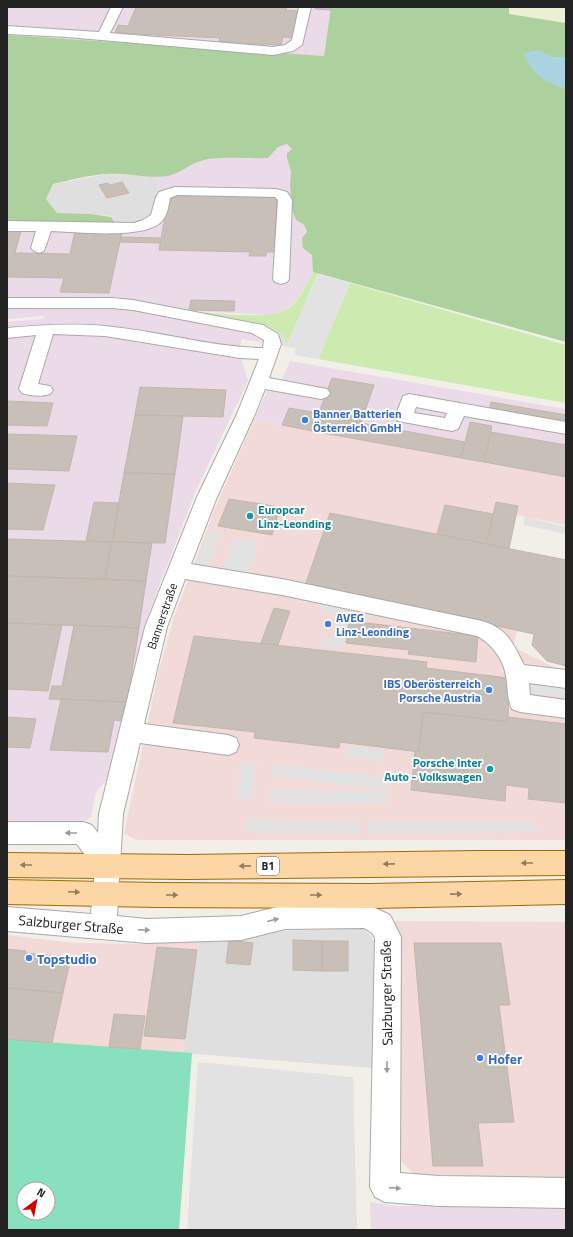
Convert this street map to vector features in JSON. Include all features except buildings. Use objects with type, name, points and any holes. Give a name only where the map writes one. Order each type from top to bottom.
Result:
[{"type":"main road","name":"B1","points":[[7,865],[188,867],[566,863]]},
{"type":"main road","points":[[7,892],[370,896],[566,892]]},
{"type":"street","points":[[103,36],[117,7]]},
{"type":"street","points":[[7,30],[279,50],[293,46],[298,42],[306,7]]},
{"type":"street","points":[[7,226],[134,228],[145,225],[159,215],[164,195],[174,191],[276,193],[282,195],[285,200],[281,279]]},
{"type":"street","points":[[39,248],[44,226]]},
{"type":"street","points":[[7,304],[112,303],[138,300],[257,329],[272,338],[273,344],[270,354],[240,353],[105,331],[46,329],[7,333]]},
{"type":"street","points":[[44,390],[28,390],[46,329]]},
{"type":"street","name":"Bannerstraße","points":[[103,927],[111,814],[156,627],[207,497],[246,414],[270,354]]},
{"type":"street","points":[[259,382],[321,393]]},
{"type":"street","points":[[457,408],[566,428]]},
{"type":"street","points":[[178,570],[282,586],[482,629],[494,635],[503,645],[517,673],[520,703],[566,709]]},
{"type":"street","points":[[517,673],[566,679]]},
{"type":"street","points":[[131,732],[228,745]]},
{"type":"street","points":[[7,833],[83,833],[107,866]]},
{"type":"street","name":"Salzburger Straße","points":[[7,919],[147,931],[234,928],[285,917],[367,916],[381,924],[388,937],[385,1187],[439,1192],[566,1193]]},
{"type":"shaded area","points":[[7,7],[331,7],[324,56],[7,35]]},
{"type":"shaded area","points":[[287,144],[292,149],[287,158],[291,172],[290,185],[296,220],[304,225],[312,255],[314,270],[305,288],[294,303],[284,311],[269,315],[191,311],[268,326],[282,335],[286,340],[288,347],[242,339],[239,351],[248,381],[194,495],[144,626],[112,774],[96,792],[91,817],[86,821],[7,823],[7,322],[43,319],[44,316],[7,319],[7,223],[137,224],[152,216],[155,211],[159,190],[157,176],[167,176],[179,172],[203,160],[229,157],[250,159],[273,153],[278,147]]},
{"type":"shaded area","points":[[107,174],[157,176],[159,190],[155,211],[152,216],[137,224],[116,224],[111,216],[57,213],[46,199],[53,184]]},
{"type":"shaded area","points":[[318,274],[350,283],[318,359],[294,355],[296,348],[288,347],[287,345]]},
{"type":"shaded area","points":[[290,361],[566,409],[566,477],[254,420],[267,391],[277,391]]},
{"type":"shaded area","name":"AVEG Linz-Leonding","points":[[254,420],[566,477],[566,525],[516,515],[496,502],[493,514],[305,586],[517,631],[513,647],[566,673],[566,840],[137,840],[124,833],[158,674],[174,617],[216,506]]},
{"type":"shaded area","points":[[525,517],[566,527],[566,534],[523,525]]},
{"type":"shaded area","points":[[208,531],[220,532],[208,567],[196,565]]},
{"type":"shaded area","points":[[234,538],[259,541],[249,573],[224,569]]},
{"type":"shaded area","points":[[325,604],[350,609],[345,641],[339,648],[321,646],[320,639],[330,639],[333,636],[338,618],[337,615],[332,613],[320,611]]},
{"type":"shaded area","points":[[529,682],[566,686],[566,697],[530,693]]},
{"type":"shaded area","points":[[346,746],[382,750],[385,761],[350,757],[345,750]]},
{"type":"shaded area","points":[[242,762],[257,764],[251,800],[235,798]]},
{"type":"shaded area","points":[[274,764],[389,778],[388,790],[272,776]]},
{"type":"shaded area","points":[[269,790],[387,792],[387,804],[269,802]]},
{"type":"shaded area","points":[[247,817],[269,821],[359,821],[360,834],[258,833],[245,830]]},
{"type":"shaded area","points":[[368,821],[531,822],[539,832],[368,834]]},
{"type":"shaded area","name":"Hofer","points":[[391,921],[566,922],[566,1181],[415,1175],[399,1159]]},
{"type":"shaded area","points":[[362,928],[370,935],[376,945],[372,1068],[183,1053],[199,942],[250,938],[280,931]]},
{"type":"shaded area","points":[[7,935],[74,943],[143,944],[199,942],[183,1053],[7,1039]]},
{"type":"shaded area","points":[[198,1062],[353,1077],[357,1230],[187,1230]]},
{"type":"shaded area","points":[[370,1202],[399,1206],[566,1202],[566,1230],[371,1230]]},
{"type":"green space","points":[[331,7],[509,7],[509,14],[566,23],[566,342],[313,272],[312,255],[303,248],[302,238],[307,232],[304,225],[296,220],[292,210],[290,185],[291,172],[287,153],[292,149],[287,144],[278,147],[268,158],[228,158],[204,160],[168,176],[153,177],[107,174],[53,184],[46,199],[57,213],[91,214],[111,217],[116,224],[7,223],[7,35],[324,56]]},
{"type":"green space","points":[[509,7],[566,7],[566,23],[509,14]]},
{"type":"green space","points":[[313,272],[318,273],[287,345],[282,335],[268,326],[186,311],[251,315],[276,314],[284,311],[293,304],[301,294]]},
{"type":"green space","points":[[350,283],[566,345],[566,403],[318,359]]},
{"type":"green space","points":[[7,1039],[192,1053],[179,1230],[7,1230]]},
{"type":"water","points":[[539,50],[552,57],[566,57],[566,89],[541,78],[528,63],[524,56],[525,53]]},
{"type":"place","name":"Banner Batterien Österreich GmbH","points":[[305,420]]},
{"type":"place","name":"Europcar Linz-Leonding","points":[[250,516]]},
{"type":"place","name":"AVEG Linz-Leonding","points":[[328,624]]},
{"type":"place","name":"IBS Oberösterreich Porsche Austria","points":[[489,690]]},
{"type":"place","name":"Porsche Inter Auto - Volkswagen","points":[[490,769]]},
{"type":"place","name":"Topstudio","points":[[29,958]]},
{"type":"place","name":"Hofer","points":[[480,1058]]}]
